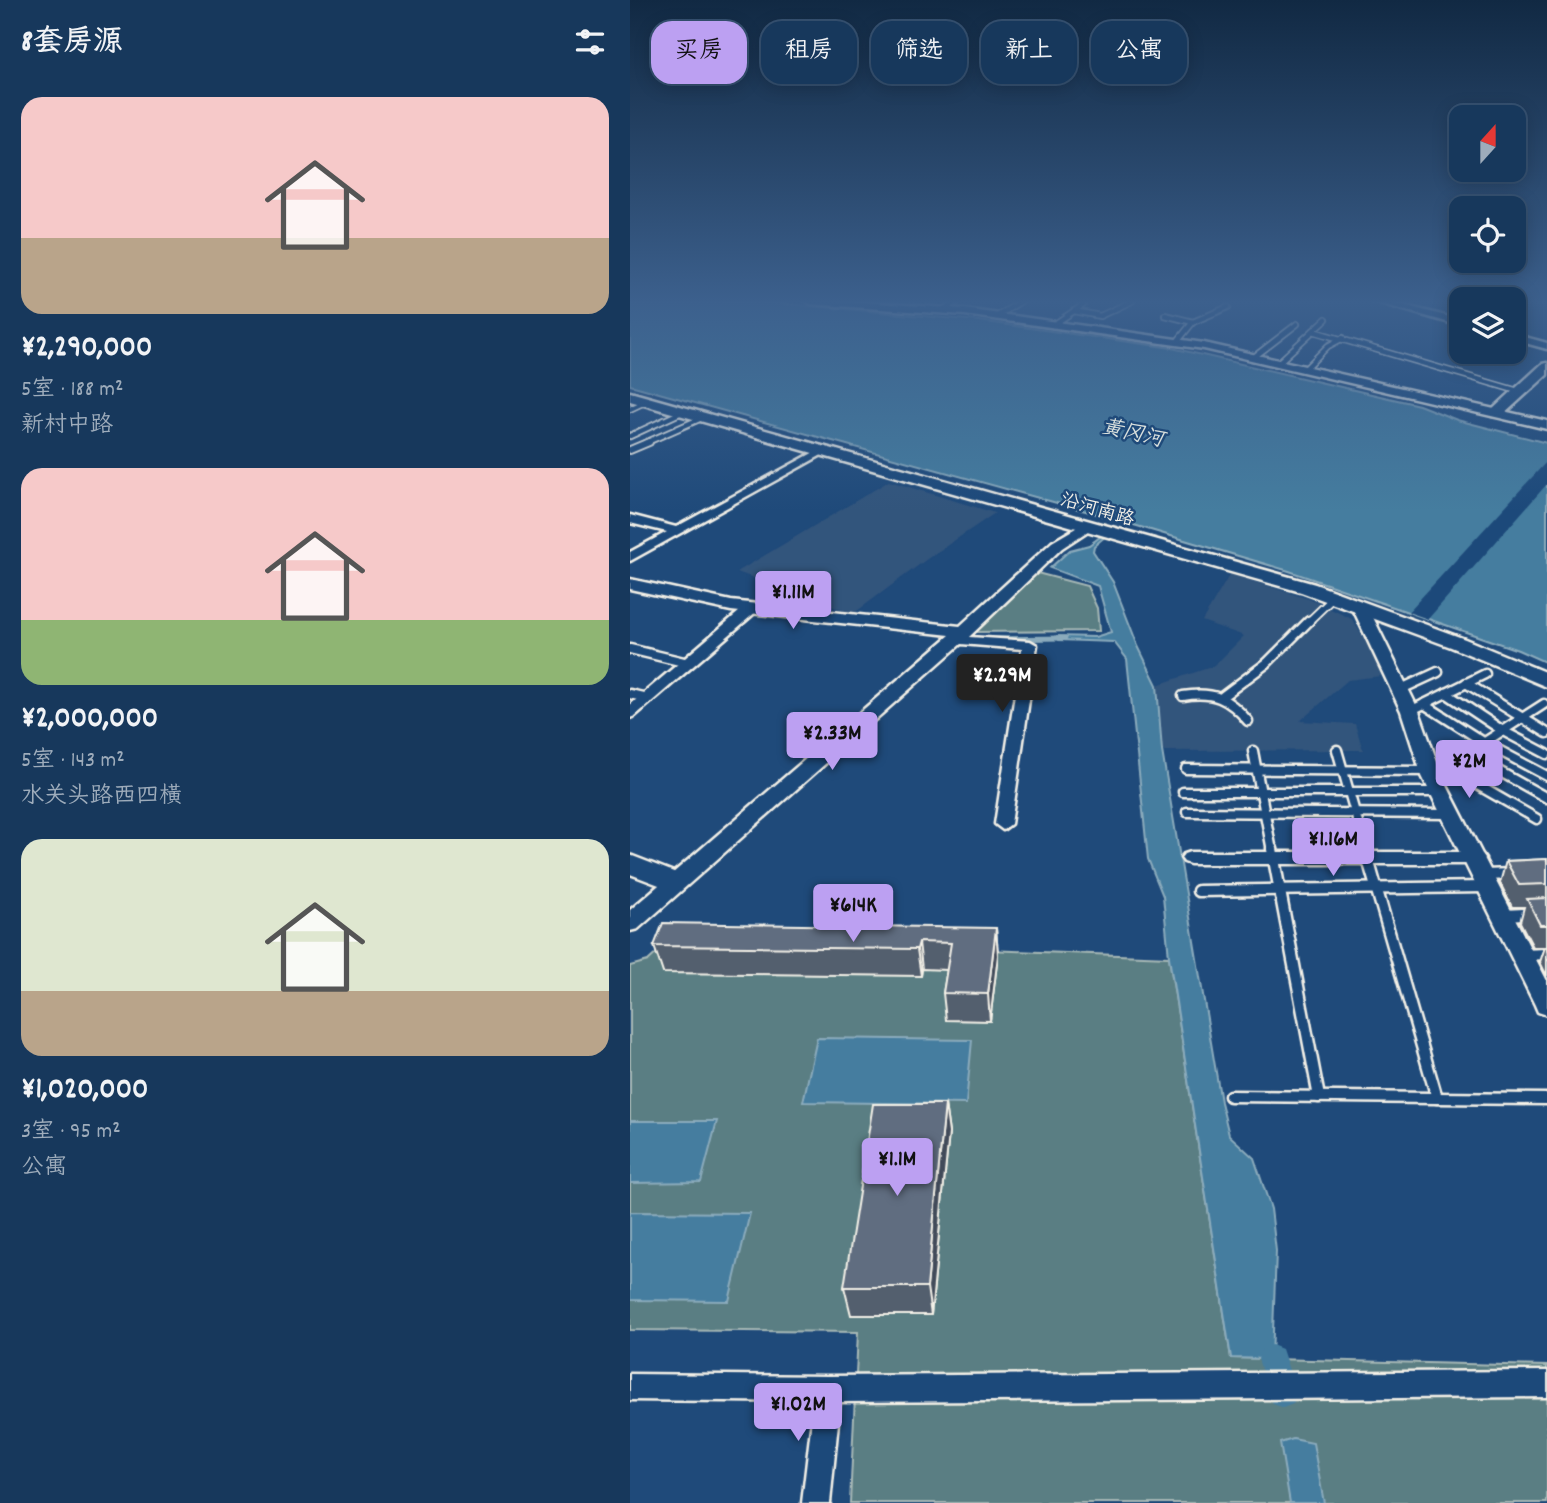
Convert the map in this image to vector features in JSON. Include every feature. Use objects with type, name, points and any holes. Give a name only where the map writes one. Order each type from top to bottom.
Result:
[{"type":"main road","points":[[1497,413],[1542,371]]},
{"type":"main road","name":"沿河南路","points":[[638,399],[1308,588],[1458,643],[1547,681]]},
{"type":"main road","points":[[630,864],[675,882]]},
{"type":"street","points":[[1319,371],[1546,425]]},
{"type":"street","points":[[630,557],[824,452]]},
{"type":"street","points":[[630,519],[678,531]]},
{"type":"street","points":[[630,923],[959,636],[1057,545],[1086,526]]},
{"type":"street","points":[[630,584],[752,608],[1030,645],[1003,824]]},
{"type":"street","points":[[630,713],[752,608]]},
{"type":"street","points":[[1361,608],[1399,690],[1417,708],[1452,814],[1546,1000]]},
{"type":"street","points":[[1190,858],[1369,859],[1484,873]]},
{"type":"street","points":[[630,1387],[828,1389],[1547,1384]]},
{"type":"street","points":[[816,1503],[828,1389]]},
{"type":"lane","points":[[1452,371],[1518,391]]},
{"type":"lane","points":[[630,408],[638,399]]},
{"type":"lane","points":[[630,436],[685,411]]},
{"type":"lane","points":[[630,450],[704,416]]},
{"type":"lane","points":[[1223,696],[1267,663],[1333,598]]},
{"type":"lane","points":[[630,649],[688,663]]},
{"type":"lane","points":[[1399,690],[1437,672]]},
{"type":"lane","points":[[1417,708],[1485,674]]},
{"type":"lane","points":[[1466,683],[1547,733]]},
{"type":"lane","points":[[1183,696],[1203,692],[1223,696],[1248,721]]},
{"type":"lane","points":[[1446,693],[1503,731],[1547,754]]},
{"type":"lane","points":[[630,694],[647,698]]},
{"type":"lane","points":[[1183,792],[1350,793],[1438,776],[1544,704]]},
{"type":"lane","points":[[1417,708],[1547,776]]},
{"type":"lane","points":[[1338,750],[1437,1098]]},
{"type":"lane","points":[[1253,751],[1318,1097]]},
{"type":"lane","points":[[1468,754],[1547,798]]},
{"type":"lane","points":[[1186,768],[1343,770],[1438,776],[1537,819]]},
{"type":"lane","points":[[1187,812],[1452,814]]},
{"type":"lane","points":[[1198,891],[1377,888],[1484,873],[1522,874]]},
{"type":"lane","points":[[1504,915],[1547,913]]},
{"type":"lane","points":[[1523,955],[1547,954]]},
{"type":"lane","points":[[1230,1096],[1547,1099]]},
{"type":"shaded area","points":[[889,481],[995,513],[853,614],[737,572]]},
{"type":"shaded area","points":[[1230,574],[1309,599],[1352,619],[1372,652],[1381,676],[1348,680],[1300,721],[1355,724],[1363,750],[1162,751],[1157,685],[1214,666],[1244,636],[1202,621]]},
{"type":"green space","points":[[1037,573],[1087,586],[1097,608],[1099,631],[975,632]]},
{"type":"green space","points":[[673,938],[1169,957],[1231,1358],[1547,1366],[1547,1503],[850,1503],[858,1332],[630,1330],[630,966],[648,961]]},
{"type":"water","name":"黄冈河","points":[[630,371],[1272,371],[1419,405],[1457,420],[1547,443],[1547,663],[1518,650],[1289,571],[1100,515],[630,385]]},
{"type":"water","points":[[1104,534],[1107,535],[1094,546],[1093,551],[1113,582],[1138,646],[1157,685],[1162,751],[1221,1102],[1229,1135],[1254,1158],[1271,1209],[1276,1251],[1272,1359],[1231,1358],[1169,957],[1163,896],[1148,859],[1127,659],[1114,642],[1059,640],[1057,636],[1095,637],[1111,632],[1098,586],[1050,568],[1070,550],[1089,545]]},
{"type":"water","points":[[817,1038],[972,1040],[966,1104],[803,1102]]},
{"type":"water","points":[[630,1121],[717,1121],[701,1182],[630,1183]]},
{"type":"water","points":[[630,1212],[750,1213],[729,1301],[630,1300]]},
{"type":"water","points":[[1293,1439],[1313,1443],[1324,1503],[1290,1503],[1280,1443]]},
{"type":"pier","points":[[1547,461],[1547,484],[1428,619],[1408,612]]},
{"type":"building","points":[[1547,859],[1547,884],[1519,885],[1506,861]]},
{"type":"building","points":[[1547,898],[1547,925],[1540,925],[1527,899]]},
{"type":"building","points":[[663,923],[996,928],[988,994],[943,993],[951,943],[919,942],[917,949],[654,946]]},
{"type":"building","points":[[873,1104],[945,1104],[927,1287],[844,1287]]},
{"type":"waterway","points":[[987,639],[1065,638]]},
{"type":"waterway","points":[[1272,1359],[1283,1394]]}]
